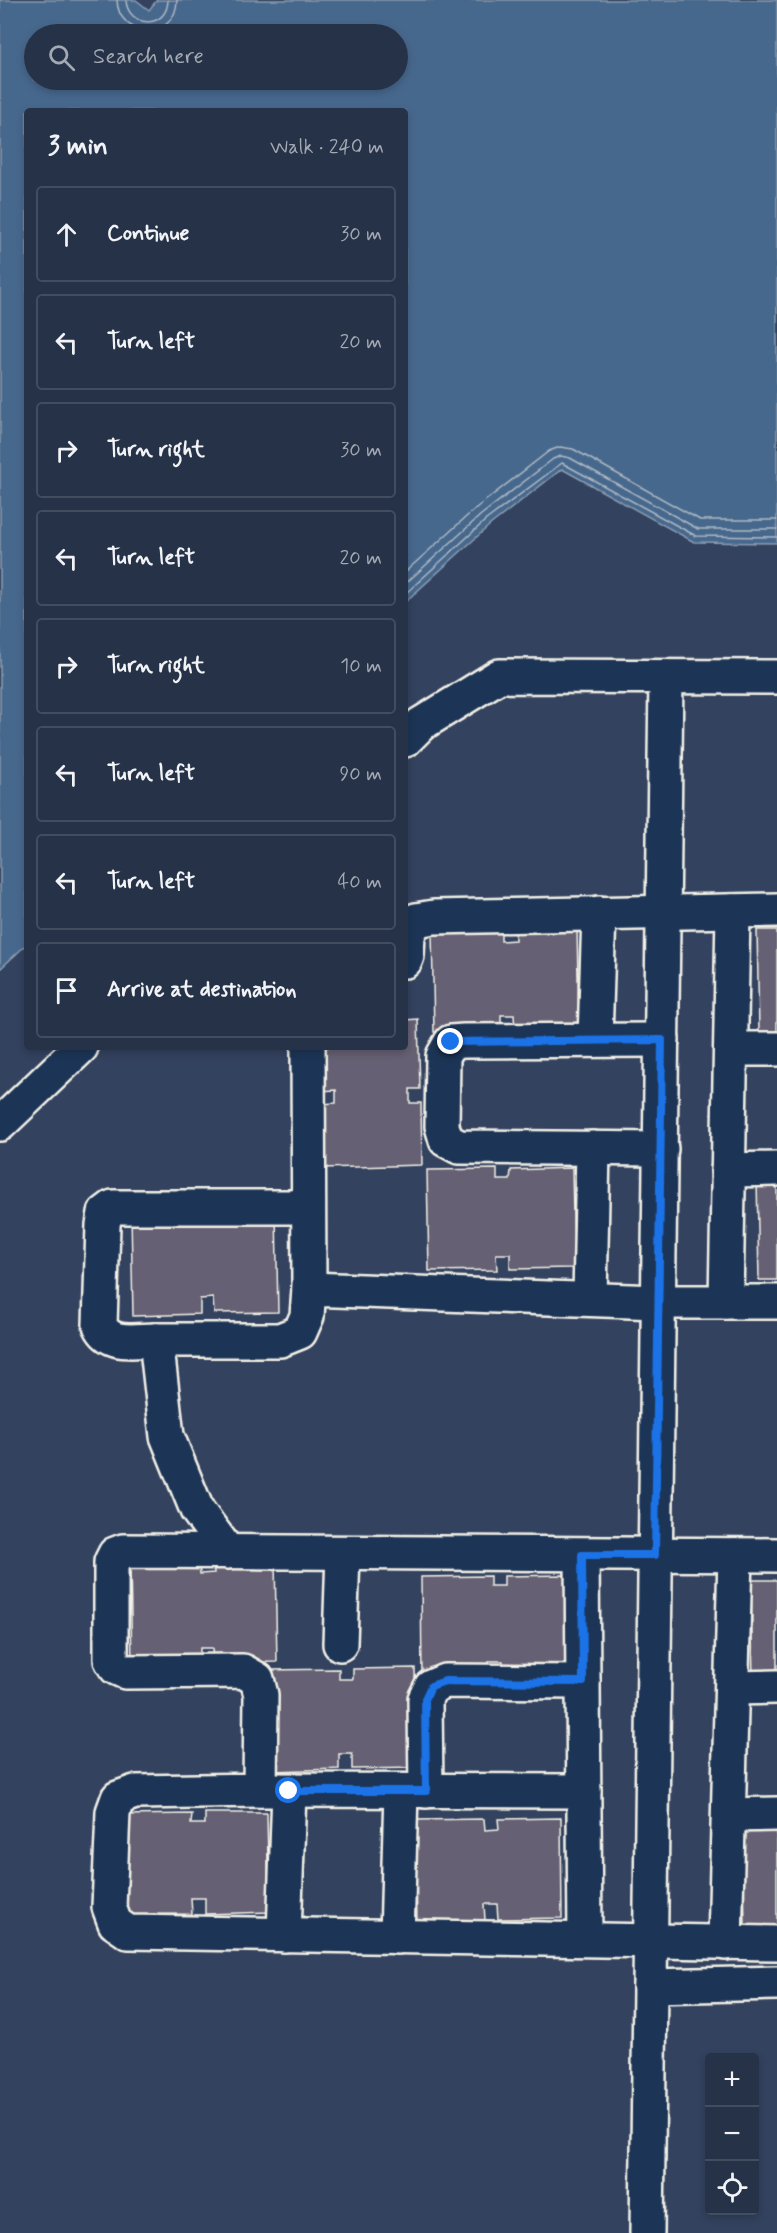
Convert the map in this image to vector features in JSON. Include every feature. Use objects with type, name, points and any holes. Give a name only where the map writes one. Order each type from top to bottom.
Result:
[{"type":"street","points":[[408,737],[421,724],[499,676],[777,677]]},
{"type":"street","points":[[647,2233],[666,677]]},
{"type":"street","points":[[408,956],[408,934],[416,920],[434,917],[777,910]]},
{"type":"street","points":[[726,1302],[733,911]]},
{"type":"street","points":[[595,1040],[599,913]]},
{"type":"street","points":[[661,1149],[459,1147],[446,1140],[442,1126],[443,1056],[451,1042],[662,1040]]},
{"type":"street","points":[[731,1048],[777,1049]]},
{"type":"street","points":[[0,1124],[78,1050]]},
{"type":"street","points":[[308,1050],[309,1289],[307,1316],[300,1332],[280,1340],[113,1340],[104,1334],[100,1325],[103,1225],[105,1214],[113,1207],[308,1207]]},
{"type":"street","points":[[590,1299],[592,1148]]},
{"type":"street","points":[[728,1170],[777,1169]]},
{"type":"street","points":[[309,1289],[658,1302],[777,1302]]},
{"type":"street","points":[[156,1340],[167,1436],[197,1510],[228,1552]]},
{"type":"street","points":[[284,1935],[274,1791],[257,1679],[243,1671],[124,1672],[116,1668],[111,1660],[111,1562],[115,1554],[123,1551],[777,1555]]},
{"type":"street","points":[[340,1644],[343,1553]]},
{"type":"street","points":[[582,1555],[585,1939]]},
{"type":"street","points":[[725,1943],[735,1555]]},
{"type":"street","points":[[397,1937],[425,1699],[431,1686],[445,1681],[583,1682]]},
{"type":"street","points":[[732,1688],[777,1687]]},
{"type":"street","points":[[584,1791],[135,1792],[118,1798],[113,1812],[109,1907],[115,1923],[128,1932],[777,1943]]},
{"type":"street","points":[[729,1815],[777,1814]]},
{"type":"street","points":[[650,1986],[777,1983]]},
{"type":"water","points":[[0,0],[136,0],[149,10],[157,0],[777,0],[777,543],[694,542],[562,469],[490,525],[408,599],[408,108],[24,108],[24,947],[0,969]]},
{"type":"building","points":[[577,929],[579,1029],[515,1030],[514,1015],[501,1015],[501,1031],[434,1032],[432,931],[501,930],[501,941],[515,940],[515,930]]},
{"type":"building","points":[[757,930],[777,930],[777,1031],[759,1031]]},
{"type":"building","points":[[418,1019],[420,1089],[410,1089],[410,1103],[421,1103],[422,1165],[323,1168],[321,1104],[336,1103],[336,1090],[320,1091],[319,1050],[408,1050],[408,1020]]},
{"type":"building","points":[[572,1168],[574,1268],[510,1269],[510,1254],[496,1254],[497,1270],[429,1271],[427,1170],[497,1169],[497,1180],[510,1180],[511,1170]]},
{"type":"building","points":[[777,1179],[777,1280],[759,1280],[757,1180]]},
{"type":"building","points":[[276,1213],[278,1312],[214,1313],[213,1298],[200,1299],[200,1314],[133,1316],[131,1215],[200,1214],[201,1224],[214,1224],[214,1214]]},
{"type":"building","points":[[275,1562],[277,1662],[213,1663],[212,1648],[200,1648],[200,1664],[132,1665],[130,1564],[199,1563],[200,1574],[214,1573],[213,1563]]},
{"type":"building","points":[[566,1575],[567,1674],[503,1676],[503,1661],[489,1661],[490,1676],[422,1678],[421,1577],[490,1576],[490,1586],[504,1586],[504,1576]]},
{"type":"building","points":[[751,1580],[777,1580],[777,1680],[753,1681]]},
{"type":"building","points":[[415,1668],[416,1768],[352,1769],[352,1754],[339,1754],[339,1769],[271,1771],[270,1670],[339,1669],[339,1679],[353,1679],[353,1669]]},
{"type":"building","points":[[205,1813],[267,1813],[269,1912],[205,1914],[205,1898],[191,1898],[192,1914],[124,1915],[123,1815],[192,1814],[191,1824],[205,1824]]},
{"type":"building","points":[[561,1818],[562,1918],[498,1919],[497,1904],[484,1904],[485,1920],[417,1921],[415,1820],[484,1819],[485,1830],[499,1829],[498,1819]]},
{"type":"building","points":[[777,1825],[777,1925],[745,1926],[743,1826]]},
{"type":"route","points":[[289,1791],[426,1791],[425,1699],[431,1686],[445,1681],[583,1682],[582,1555],[655,1555],[662,1040],[451,1042]]}]
